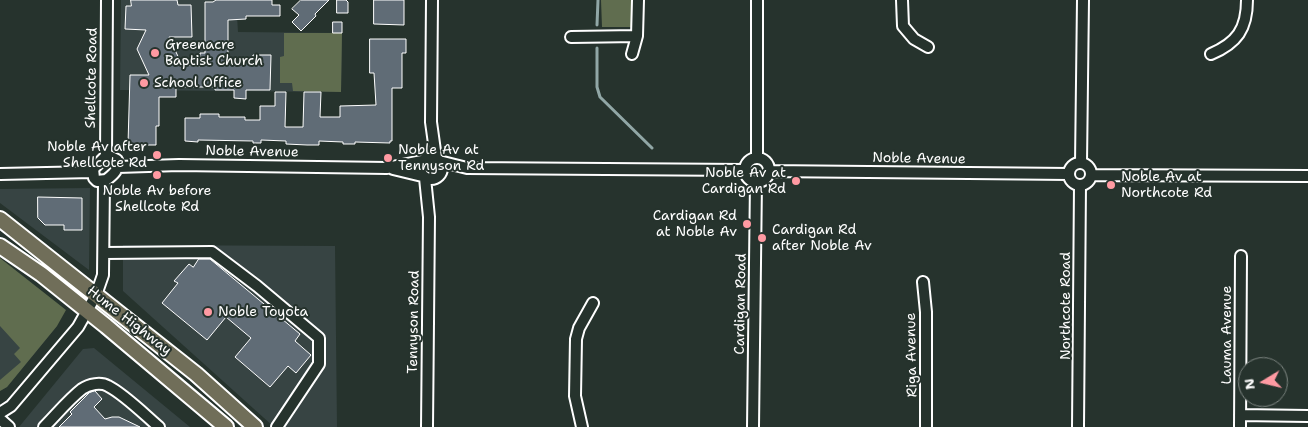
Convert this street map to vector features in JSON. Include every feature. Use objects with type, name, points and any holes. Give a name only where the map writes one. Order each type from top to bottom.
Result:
[{"type":"highway","name":"Hume Highway","points":[[0,219],[196,374],[255,427]]},
{"type":"highway","name":"Hume Highway","points":[[0,246],[41,274],[226,427]]},
{"type":"street","name":"Shellcote Road","points":[[106,157],[107,0]]},
{"type":"street","points":[[432,0],[431,122],[438,160],[442,168],[438,176]]},
{"type":"street","points":[[632,54],[637,36],[638,0]]},
{"type":"street","points":[[757,0],[757,158]]},
{"type":"street","points":[[902,0],[903,26],[914,39],[928,48]]},
{"type":"street","points":[[1081,163],[1083,0]]},
{"type":"street","points":[[1210,54],[1226,47],[1243,28],[1247,16],[1247,0]]},
{"type":"street","points":[[571,37],[637,36]]},
{"type":"street","points":[[431,122],[420,169],[424,177],[429,180],[467,168]]},
{"type":"street","points":[[106,157],[114,157],[117,160],[118,167],[110,177],[104,181],[97,181],[94,178],[93,172],[96,165],[106,157]]},
{"type":"street","points":[[423,160],[428,157],[467,168],[745,170]]},
{"type":"street","points":[[757,158],[766,162],[768,171],[764,179],[756,182],[748,178],[745,170],[748,161],[757,158]]},
{"type":"street","name":"Noble Avenue","points":[[387,168],[423,160]]},
{"type":"street","points":[[1081,163],[1087,165],[1092,175],[1089,181],[1080,185],[1074,183],[1069,174],[1074,165],[1081,163]]},
{"type":"street","name":"Noble Avenue","points":[[118,167],[179,165],[387,168],[424,177]]},
{"type":"street","name":"Noble Avenue","points":[[768,171],[1069,174]]},
{"type":"street","points":[[0,174],[93,172]]},
{"type":"street","points":[[1092,175],[1308,176]]},
{"type":"street","name":"Tennyson Road","points":[[429,217],[434,186],[438,176]]},
{"type":"street","name":"Tennyson Road","points":[[424,177],[429,217],[427,427]]},
{"type":"street","points":[[0,413],[11,406],[78,327],[96,295],[103,275],[104,181]]},
{"type":"street","name":"Cardigan Road","points":[[753,427],[756,182]]},
{"type":"street","name":"Northcote Road","points":[[1078,427],[1080,185]]},
{"type":"street","points":[[104,253],[212,252],[257,286],[319,338],[319,364],[277,427]]},
{"type":"street","name":"Lauma Avenue","points":[[1240,427],[1241,256]]},
{"type":"street","name":"Riga Avenue","points":[[923,282],[926,312],[926,427]]},
{"type":"street","points":[[582,427],[575,396],[576,339],[579,328],[593,303]]},
{"type":"street","points":[[44,427],[82,389],[95,384],[103,384],[107,385],[159,427]]},
{"type":"street","points":[[1240,415],[1308,416]]},
{"type":"street","points":[[0,419],[9,427],[18,427]]},
{"type":"shaded area","points":[[121,0],[236,0],[238,32],[342,33],[341,92],[120,90]]},
{"type":"shaded area","points":[[90,188],[89,270],[0,203],[0,189]]},
{"type":"shaded area","points":[[123,245],[335,246],[337,427],[274,427],[123,291]]},
{"type":"shaded area","points":[[0,276],[56,318],[57,326],[7,387],[0,391]]},
{"type":"shaded area","points":[[94,348],[190,427],[19,427],[83,349]]},
{"type":"green space","points":[[601,0],[631,0],[631,27],[602,27]]},
{"type":"green space","points":[[284,33],[342,33],[341,92],[293,91],[292,83],[280,83],[280,57],[284,56]]},
{"type":"green space","points":[[0,258],[66,310],[57,326],[7,387],[0,391],[0,380],[21,362],[14,354],[20,348],[0,326]]},
{"type":"building","points":[[131,0],[177,0],[178,5],[191,5],[192,37],[169,37],[182,65],[200,66],[200,53],[205,53],[205,2],[216,0],[272,0],[272,5],[280,5],[280,16],[246,16],[246,19],[228,20],[228,61],[252,61],[253,55],[271,55],[270,90],[246,90],[246,99],[234,98],[234,90],[215,90],[215,87],[176,87],[176,97],[159,97],[159,126],[156,126],[156,145],[128,144],[130,75],[149,75],[137,49],[146,30],[125,29],[126,6],[131,6]]},
{"type":"building","points":[[301,0],[329,0],[301,31],[292,22],[299,15],[292,9]]},
{"type":"building","points":[[337,0],[346,0],[348,2],[348,13],[337,13]]},
{"type":"building","points":[[374,0],[404,0],[404,25],[374,24]]},
{"type":"building","points":[[333,22],[342,22],[342,33],[333,33]]},
{"type":"building","points":[[370,39],[406,39],[406,53],[402,53],[402,88],[392,88],[392,141],[390,143],[355,142],[355,144],[343,144],[343,142],[319,141],[319,145],[307,145],[286,144],[286,141],[261,140],[261,143],[253,143],[253,141],[185,141],[185,118],[200,118],[200,114],[219,114],[219,117],[245,117],[245,120],[260,120],[260,106],[275,106],[275,92],[286,92],[285,127],[303,127],[304,92],[321,92],[320,117],[340,117],[340,106],[376,105],[374,73],[370,73]]},
{"type":"building","points":[[38,197],[82,198],[82,230],[64,230],[64,225],[45,225],[38,218]]},
{"type":"building","points":[[199,259],[210,259],[300,334],[295,341],[311,355],[296,373],[288,366],[270,387],[235,357],[251,338],[226,317],[207,340],[162,303],[178,283],[174,281],[189,264],[193,267]]},
{"type":"building","points":[[95,391],[102,399],[94,407],[105,419],[119,417],[140,427],[59,427],[72,414],[70,412],[89,393]]},
{"type":"waterway","points":[[597,25],[598,0]]},
{"type":"waterway","points":[[597,48],[597,87],[600,97],[652,148]]},
{"type":"place","name":"Greenacre Baptist Church","points":[[155,53]]},
{"type":"place","name":"School Office","points":[[144,83]]},
{"type":"place","name":"Noble Av after Shellcote Rd","points":[[157,155]]},
{"type":"place","name":"Noble Av at Tennyson Rd","points":[[388,158]]},
{"type":"place","name":"Noble Av before Shellcote Rd","points":[[157,175]]},
{"type":"place","name":"Noble Av at Cardigan Rd","points":[[796,181]]},
{"type":"place","name":"Noble Av at Northcote Rd","points":[[1111,185]]},
{"type":"place","name":"Cardigan Rd at Noble Av","points":[[747,224]]},
{"type":"place","name":"Cardigan Rd after Noble Av","points":[[762,238]]},
{"type":"place","name":"Noble Toyota","points":[[208,312]]}]
